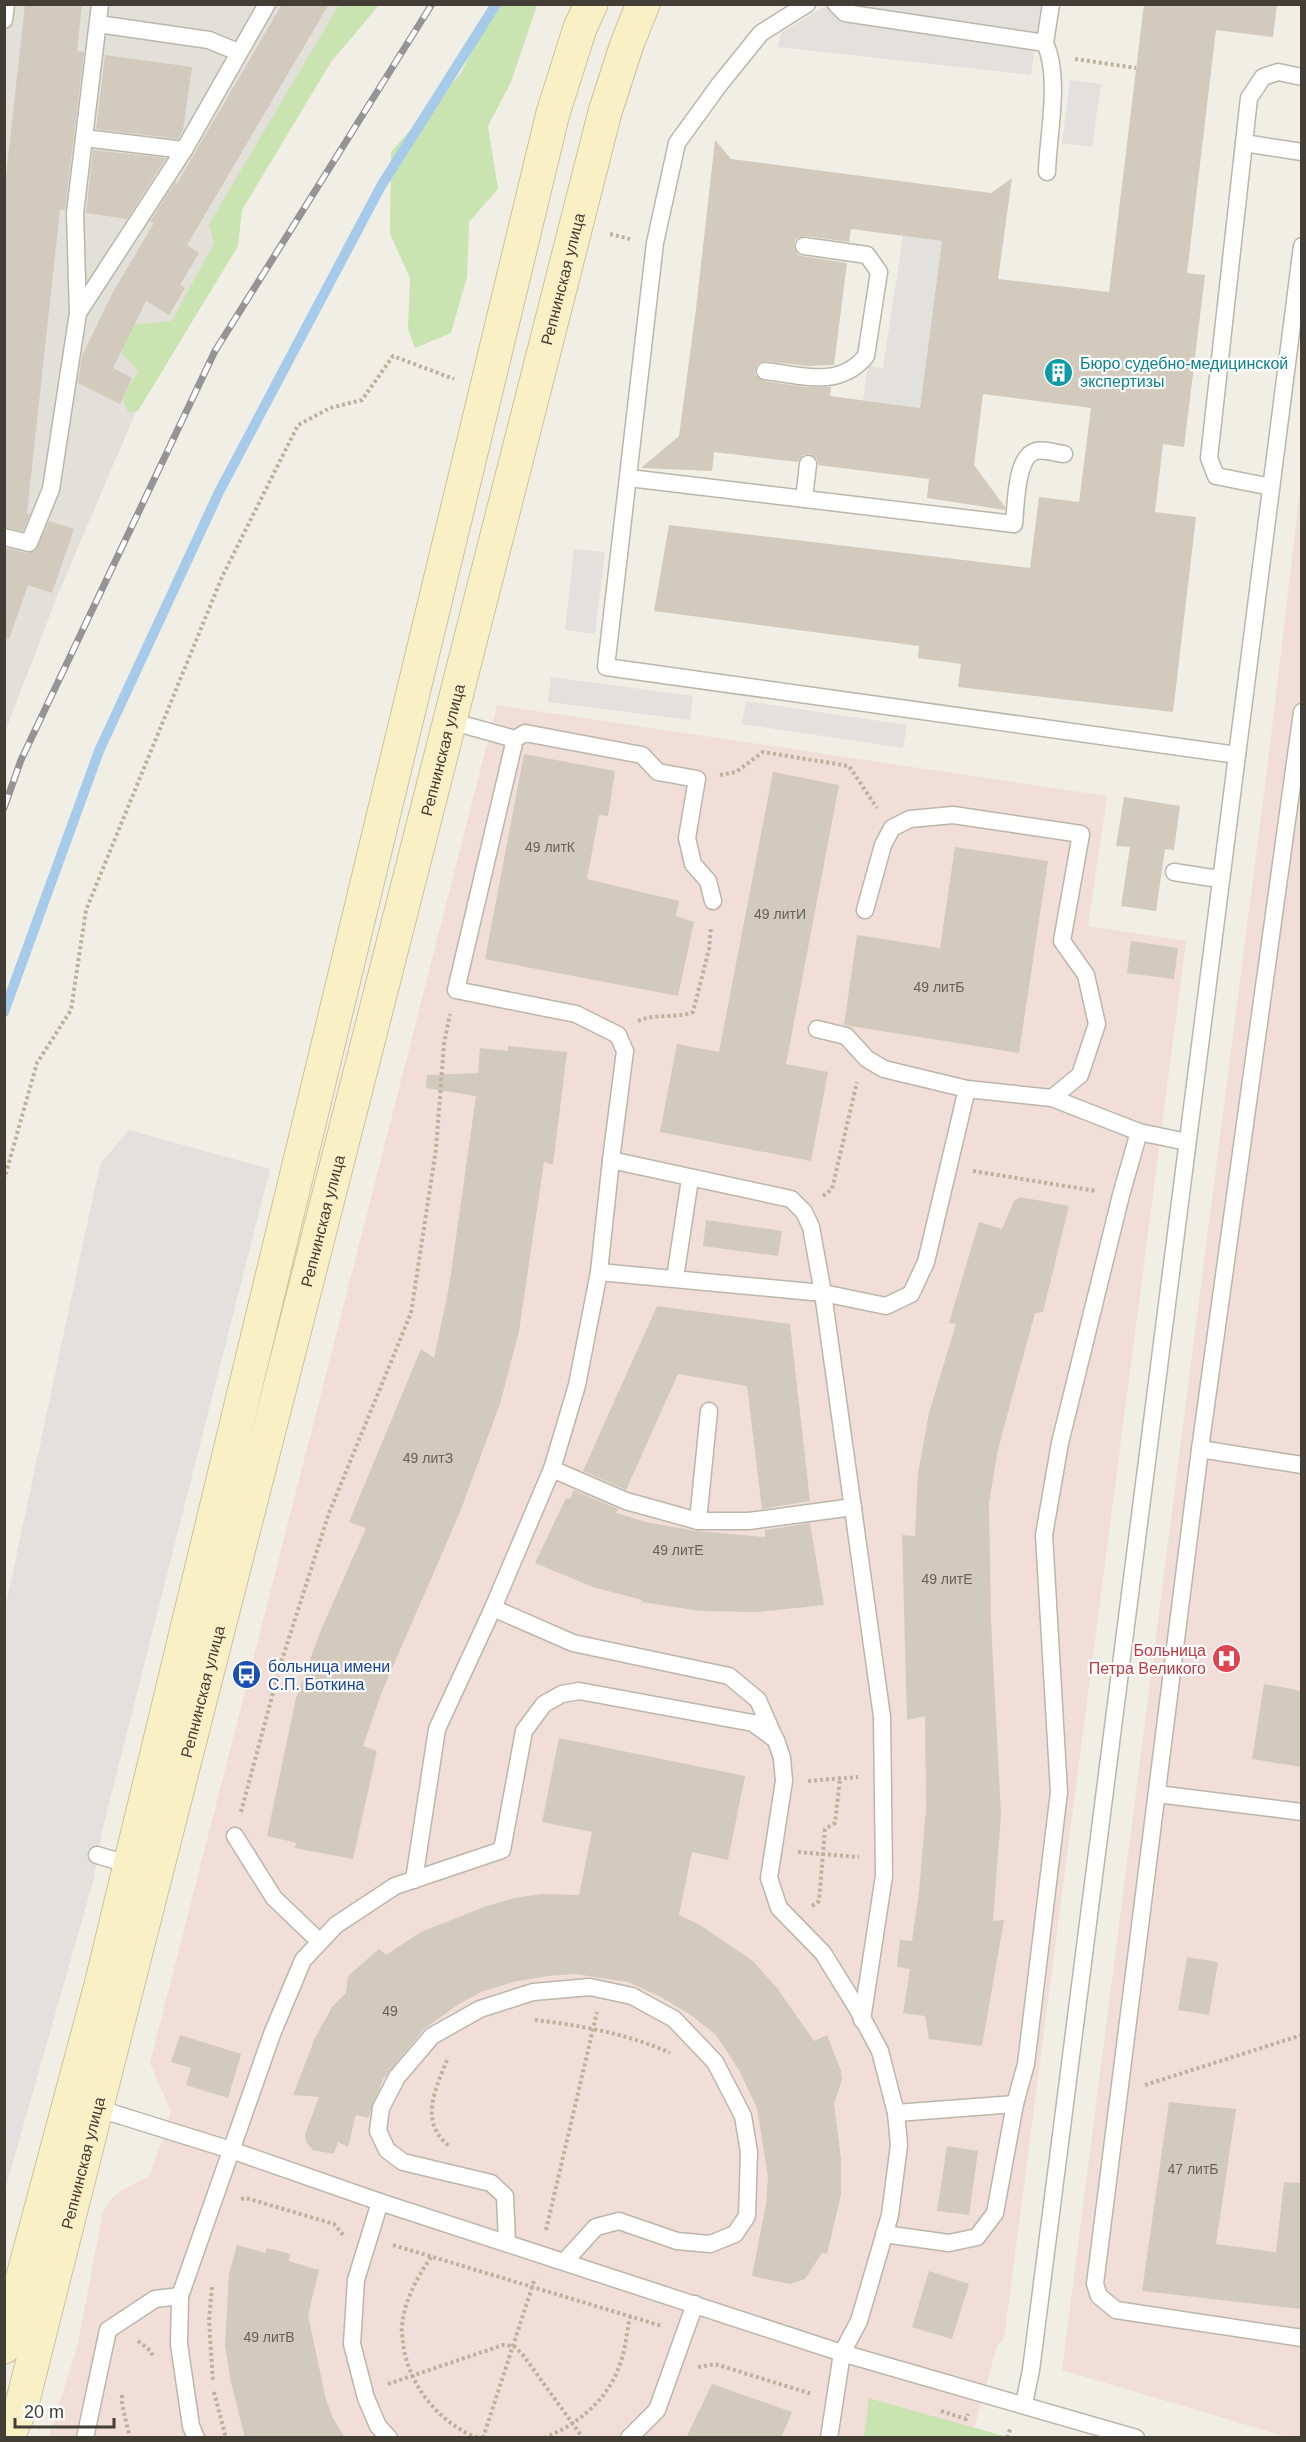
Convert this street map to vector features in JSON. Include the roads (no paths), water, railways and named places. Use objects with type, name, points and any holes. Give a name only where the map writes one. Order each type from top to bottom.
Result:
[{"type":"street","name":"Репнинская улица","points":[[7,2438],[21,2408],[143,1868],[553,113],[580,28],[591,4]]},
{"type":"street","name":"Репнинская улица","points":[[4,2347],[101,1984],[143,1868],[450,721],[605,112],[627,44],[643,4]]},
{"type":"lane","points":[[4,20],[6,4]]},
{"type":"lane","points":[[4,537],[29,543],[51,489],[78,313],[75,213],[100,4]]},
{"type":"lane","points":[[78,313],[184,150],[267,4]]},
{"type":"lane","points":[[807,4],[762,33],[719,85],[677,143],[656,243],[606,667],[1237,755]]},
{"type":"lane","points":[[836,4],[845,13],[1048,50]]},
{"type":"lane","points":[[1047,172],[1054,76],[1048,50],[1051,4]]},
{"type":"lane","points":[[98,24],[209,40],[238,52]]},
{"type":"lane","points":[[1271,487],[1216,476],[1209,458],[1249,98],[1263,77],[1278,72],[1302,77]]},
{"type":"lane","points":[[84,138],[184,150]]},
{"type":"lane","points":[[1244,143],[1302,152]]},
{"type":"lane","points":[[765,370],[818,386],[829,379],[846,374],[857,367],[866,356],[879,272],[867,255],[804,246]]},
{"type":"lane","points":[[1024,2404],[1035,2335],[1219,879],[1302,246]]},
{"type":"lane","points":[[629,478],[1014,524],[1020,467],[1026,456],[1036,451],[1064,454]]},
{"type":"lane","points":[[804,499],[808,464]]},
{"type":"lane","points":[[1302,712],[1200,1449],[1095,2284],[1099,2296],[1116,2310],[1302,2338]]},
{"type":"lane","points":[[450,721],[515,739],[525,734],[642,755],[658,772],[697,779],[687,838],[693,864],[708,881],[713,901]]},
{"type":"lane","points":[[414,1880],[437,1729],[493,1608],[552,1469],[577,1385],[599,1272],[610,1160],[625,1051],[618,1035],[576,1014],[456,990],[515,739]]},
{"type":"lane","points":[[865,910],[883,845],[892,828],[910,819],[953,814],[1081,834],[1062,941],[1086,975],[1097,1024],[1080,1074],[1052,1098]]},
{"type":"lane","points":[[1174,872],[1219,879]]},
{"type":"lane","points":[[817,1029],[846,1036],[867,1059],[884,1069],[967,1089],[1052,1098],[1139,1132],[1187,1142]]},
{"type":"lane","points":[[599,1272],[823,1293],[886,1305],[911,1294],[926,1262],[967,1089]]},
{"type":"lane","points":[[884,2234],[949,2243],[977,2237],[995,2213],[1015,2104],[1026,2064],[1059,1792],[1044,1535],[1060,1443],[1121,1195],[1139,1132]]},
{"type":"lane","points":[[610,1160],[791,1199],[804,1212],[811,1227],[823,1293],[882,1717],[884,1876],[862,2020]]},
{"type":"lane","points":[[675,1278],[690,1179]]},
{"type":"lane","points":[[698,1521],[709,1411]]},
{"type":"lane","points":[[1200,1449],[1302,1465]]},
{"type":"lane","points":[[552,1469],[626,1501],[698,1521],[749,1521],[852,1508]]},
{"type":"lane","points":[[493,1608],[573,1643],[729,1676],[758,1700],[776,1740],[782,1758],[784,1781],[769,1878],[780,1908],[823,1953],[880,2051],[896,2113],[899,2145],[890,2214],[859,2321],[842,2353],[829,2438]]},
{"type":"lane","points":[[196,2438],[190,2426],[179,2344],[180,2296],[272,2034],[303,1960],[336,1925],[395,1886],[502,1850],[524,1731],[544,1704],[562,1694],[579,1691],[753,1723],[776,1740]]},
{"type":"lane","points":[[1157,1794],[1302,1812]]},
{"type":"lane","points":[[235,1836],[274,1898],[320,1942]]},
{"type":"lane","points":[[97,1855],[143,1868]]},
{"type":"lane","points":[[507,2242],[505,2196],[491,2183],[403,2162],[387,2150],[378,2131],[381,2108],[397,2078],[432,2036],[480,2009],[532,1992],[590,1987],[632,1996],[674,2019],[715,2062],[743,2116],[749,2152],[747,2216],[735,2234],[710,2244],[677,2241],[619,2221],[596,2227],[565,2261]]},
{"type":"lane","points":[[83,2104],[231,2150],[380,2202],[842,2353],[1136,2438]]},
{"type":"lane","points":[[896,2113],[1015,2104]]},
{"type":"lane","points":[[380,2202],[356,2280],[352,2344],[363,2387],[378,2426],[389,2438]]},
{"type":"lane","points":[[85,2438],[108,2330],[155,2299],[180,2296]]},
{"type":"lane","points":[[629,2438],[657,2410],[695,2304]]},
{"type":"waterway","points":[[4,1012],[99,751],[219,492],[381,186],[496,4]]},
{"type":"railway","points":[[4,808],[21,760],[215,351],[432,4]]},
{"type":"place","name":"Бюро судебно-медицинской экспертизы","points":[[1059,372]]},
{"type":"place","name":"Больница Петра Великого","points":[[1227,1659]]},
{"type":"place","name":"больница имени С.П. Боткина","points":[[247,1675]]}]
